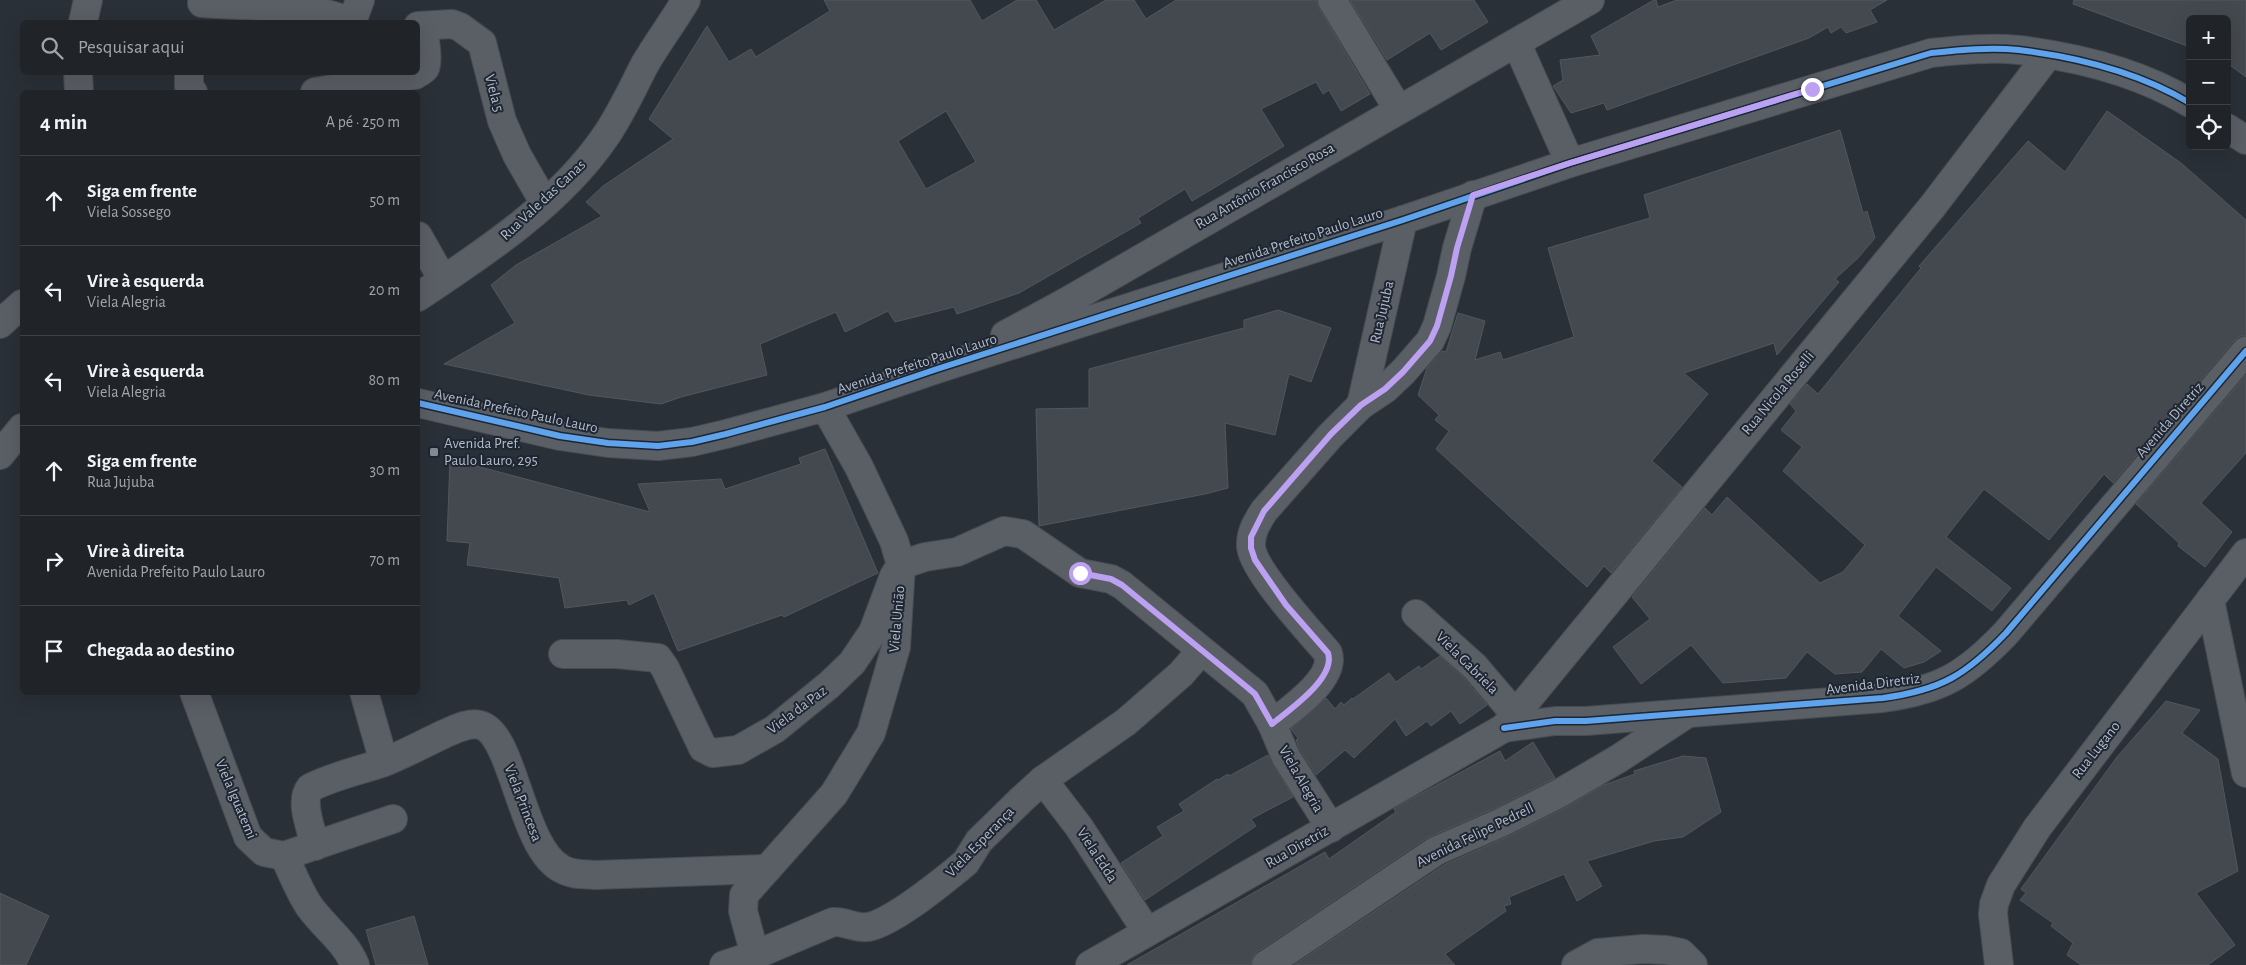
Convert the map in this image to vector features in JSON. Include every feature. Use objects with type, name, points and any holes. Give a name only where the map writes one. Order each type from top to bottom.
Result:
[{"type":"street","points":[[83,20],[88,0]]},
{"type":"street","points":[[352,20],[360,0]]},
{"type":"street","name":"Rua Vale das Canas","points":[[420,296],[482,254],[574,175],[604,138],[646,63],[686,0]]},
{"type":"street","points":[[1332,0],[1398,109]]},
{"type":"street","name":"Rua Antônio Francisco Rosa","points":[[937,369],[1066,302],[1398,109],[1517,44],[1590,0]]},
{"type":"street","points":[[201,9],[302,9],[346,20]]},
{"type":"street","name":"Viela 5","points":[[420,26],[452,24],[476,37],[482,43],[505,128],[517,156],[544,202]]},
{"type":"street","points":[[420,26],[426,61],[426,67],[420,72]]},
{"type":"street","points":[[1517,44],[1570,163]]},
{"type":"street","name":"Avenida Prefeito Paulo Lauro","points":[[420,403],[560,436],[608,443],[658,446],[692,442],[825,407],[937,369],[1403,220],[1570,163],[1931,53],[1968,49],[2017,50],[2048,55],[2118,72],[2153,84],[2186,101]]},
{"type":"street","name":"Rua Nicola Roselli","points":[[1510,721],[1932,207],[2048,55]]},
{"type":"street","points":[[78,75],[79,90]]},
{"type":"street","points":[[189,75],[189,88],[191,90]]},
{"type":"street","points":[[316,90],[324,75]]},
{"type":"street","points":[[327,90],[415,75]]},
{"type":"street","points":[[2231,131],[2246,140]]},
{"type":"street","points":[[1272,724],[1299,702],[1325,676],[1330,660],[1328,653],[1286,605],[1255,560],[1251,548],[1251,537],[1264,511],[1331,434],[1361,405],[1385,389],[1403,372],[1430,341],[1437,326],[1473,195]]},
{"type":"street","name":"Rua Jujuba","points":[[1361,405],[1403,220]]},
{"type":"street","points":[[420,240],[443,280]]},
{"type":"street","points":[[0,324],[20,306]]},
{"type":"street","name":"Avenida Diretriz","points":[[1510,721],[1586,721],[1884,698],[1920,693],[1948,681],[1987,653],[2006,634],[2246,351]]},
{"type":"street","name":"Viela União","points":[[755,955],[743,911],[744,895],[834,794],[871,733],[896,647],[901,566],[894,541],[859,467],[825,407]]},
{"type":"street","points":[[0,455],[20,430]]},
{"type":"street","name":"Viela Alegria","points":[[901,566],[925,557],[957,552],[996,533],[1014,531],[1023,534],[1080,573],[1111,579],[1122,585],[1255,694],[1272,724],[1286,757],[1330,828]]},
{"type":"street","name":"Rua Lugano","points":[[2000,965],[1993,914],[1994,904],[2001,886],[2036,828],[2246,553]]},
{"type":"street","name":"Viela da Paz","points":[[563,654],[617,654],[658,658],[665,668],[703,748],[713,753],[738,750],[775,729],[829,685],[852,663],[873,632],[894,576],[901,566]]},
{"type":"street","points":[[2210,600],[2246,773]]},
{"type":"street","name":"Viela Gabriela","points":[[1416,614],[1475,667],[1510,721]]},
{"type":"street","name":"Viela Esperança","points":[[724,965],[755,955],[834,922],[839,921],[860,928],[867,927],[900,912],[966,862],[979,841],[1043,780],[1126,722],[1181,674],[1201,651]]},
{"type":"street","name":"Viela Iguatemi","points":[[195,695],[248,837],[264,852],[284,856]]},
{"type":"street","points":[[315,846],[306,802],[306,793],[310,788],[384,762],[365,695]]},
{"type":"street","name":"Avenida Felipe Pedrell","points":[[1266,965],[1436,851],[1500,823],[1560,793],[1618,759],[1688,712]]},
{"type":"street","name":"Rua Diretriz","points":[[1090,965],[1330,828],[1510,721]]},
{"type":"street","name":"Viela Princesa","points":[[384,762],[454,730],[473,724],[482,725],[491,731],[509,766],[538,844],[551,862],[562,869],[576,874],[595,875],[767,869]]},
{"type":"street","name":"Viela Edda","points":[[1043,780],[1079,827],[1147,932]]},
{"type":"street","points":[[355,965],[350,953],[337,936],[308,904],[284,856],[393,819]]},
{"type":"street","points":[[1576,965],[1598,953],[1643,949],[1680,953],[1693,965]]},
{"type":"building","points":[[824,0],[970,0],[982,21],[1017,0],[1036,0],[1054,30],[1106,0],[1134,0],[1146,19],[1176,0],[1316,0],[1370,94],[1341,111],[1329,90],[1323,94],[1316,82],[1261,109],[1284,146],[1192,201],[1185,189],[1138,218],[1141,223],[1019,293],[957,314],[954,307],[895,322],[888,311],[845,332],[836,312],[760,344],[767,375],[661,404],[589,395],[444,364],[515,323],[491,285],[516,265],[602,216],[586,202],[603,186],[673,139],[649,119],[707,26],[729,62],[751,49],[756,57],[830,11]],"holes":[[[946,111],[976,162],[926,189],[898,141]]]},
{"type":"building","points":[[1350,0],[1474,0],[1488,22],[1441,50],[1430,33],[1387,60]]},
{"type":"building","points":[[1656,0],[1658,7],[1677,0],[1887,0],[1870,10],[1877,22],[1846,33],[1841,27],[1831,33],[1828,27],[1809,38],[1607,110],[1604,103],[1571,113],[1553,86],[1563,80],[1560,60],[1600,55],[1591,36]]},
{"type":"building","points":[[2074,0],[2246,0],[2246,77],[2231,66],[2231,15],[2186,15],[2186,46],[2073,4]]},
{"type":"building","points":[[2107,111],[2181,163],[2246,220],[2246,336],[2240,336],[2234,341],[2113,483],[2104,474],[2049,540],[1984,489],[1946,537],[2011,588],[1992,611],[1936,567],[1898,616],[1941,651],[1924,662],[1904,668],[1881,649],[1862,672],[1835,674],[1807,652],[1786,678],[1723,683],[1691,645],[1641,684],[1613,647],[1650,619],[1632,597],[1705,508],[1712,515],[1727,497],[1820,583],[1843,572],[1865,545],[1783,471],[1802,447],[1781,430],[1796,411],[1790,404],[1807,384],[1818,394],[1921,268],[1919,266],[2028,141],[2065,172]]},
{"type":"building","points":[[1840,130],[1863,213],[1867,211],[1875,238],[1858,258],[1835,279],[1839,282],[1777,355],[1774,343],[1684,373],[1708,394],[1652,461],[1682,487],[1611,573],[1604,566],[1587,587],[1436,449],[1449,431],[1435,420],[1439,415],[1418,395],[1427,368],[1442,351],[1446,352],[1458,313],[1485,321],[1475,360],[1500,352],[1503,360],[1574,337],[1548,248],[1650,218],[1644,195]]},
{"type":"building","points":[[1278,310],[1331,328],[1311,382],[1289,374],[1275,435],[1225,423],[1228,488],[1039,526],[1036,409],[1089,408],[1089,369],[1244,328],[1244,320]]},
{"type":"building","points":[[2246,375],[2246,453],[2201,503],[2232,532],[2205,567],[2178,546],[2179,543],[2136,504]]},
{"type":"building","points":[[825,449],[878,573],[784,617],[782,615],[678,651],[654,593],[629,605],[627,600],[565,608],[559,578],[467,565],[470,543],[447,541],[450,459],[650,512],[638,484],[721,479],[725,489],[801,464],[799,458]]},
{"type":"building","points":[[1440,656],[1464,678],[1487,705],[1460,724],[1451,711],[1431,726],[1427,721],[1406,736],[1395,719],[1354,758],[1345,750],[1316,775],[1300,750],[1296,740],[1298,738],[1291,729],[1326,698],[1335,709],[1341,702],[1344,705],[1389,673],[1396,682],[1419,666],[1421,669]]},
{"type":"building","points":[[2166,701],[2200,710],[2182,733],[2218,759],[2238,871],[2196,893],[2235,945],[2208,965],[2081,965],[2067,955],[2073,943],[2051,926],[2053,923],[2020,900],[2026,893],[2021,889],[2117,757]]},
{"type":"building","points":[[1533,742],[1555,778],[1493,809],[1427,838],[1257,952],[1252,958],[1251,965],[1127,965],[1325,852],[1329,859],[1396,812],[1394,809],[1400,805],[1500,751],[1505,761]]},
{"type":"building","points":[[1268,755],[1293,797],[1251,819],[1256,826],[1145,900],[1121,863],[1163,836],[1157,827],[1184,811],[1179,804],[1217,779],[1228,774],[1229,776]]},
{"type":"building","points":[[1683,756],[1706,758],[1721,812],[1683,837],[1654,841],[1587,861],[1602,886],[1577,901],[1564,874],[1509,897],[1511,904],[1504,906],[1506,911],[1445,954],[1455,965],[1294,965],[1444,865],[1507,837],[1567,807],[1604,785],[1635,774],[1634,771]]},
{"type":"building","points":[[0,893],[49,916],[26,965],[0,965]]},
{"type":"building","points":[[414,916],[428,965],[376,965],[366,930]]},
{"type":"cycle path","points":[[420,403],[560,436],[608,443],[658,446],[692,442],[825,407],[937,369],[1403,220],[1570,163],[1931,53],[1997,49],[2019,50],[2063,57],[2129,75],[2171,92],[2186,101]]},
{"type":"cycle path","points":[[1504,728],[1555,721],[1586,721],[1883,698],[1921,690],[1951,678],[1978,660],[2006,633],[2246,351]]},
{"type":"place","name":"Avenida Pref. Paulo Lauro, 295","points":[[434,452]]},
{"type":"route","points":[[1080,573],[1111,579],[1122,585],[1255,694],[1272,724],[1299,702],[1325,676],[1330,660],[1328,653],[1286,605],[1255,560],[1251,548],[1251,537],[1264,511],[1309,462],[1331,434],[1361,405],[1385,389],[1403,372],[1430,341],[1437,326],[1473,195],[1570,163],[1812,89]]}]
